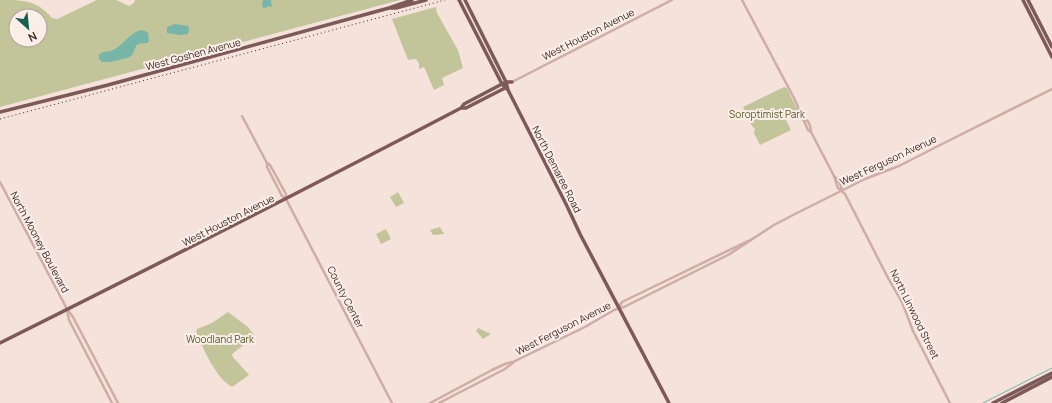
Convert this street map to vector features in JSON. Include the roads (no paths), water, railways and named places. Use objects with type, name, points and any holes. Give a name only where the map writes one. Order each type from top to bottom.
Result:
[{"type":"main road","name":"West Goshen Avenue","points":[[0,112],[108,85],[389,8],[412,0]]},
{"type":"main road","name":"West Goshen Avenue","points":[[389,8],[396,8],[426,0]]},
{"type":"main road","points":[[459,0],[504,83]]},
{"type":"main road","name":"North Demaree Road","points":[[465,0],[492,53],[504,83],[580,234],[669,403]]},
{"type":"main road","points":[[1023,0],[1052,57]]},
{"type":"main road","points":[[1028,0],[1052,47]]},
{"type":"main road","points":[[477,34],[480,36],[487,51],[492,53]]},
{"type":"main road","name":"West Houston Avenue","points":[[0,344],[286,199],[461,108],[464,104],[504,83],[512,82]]},
{"type":"main road","name":"West Houston Avenue","points":[[461,108],[466,108],[507,88],[512,82]]},
{"type":"main road","points":[[994,403],[1052,373]]},
{"type":"main road","points":[[1002,403],[1052,377]]},
{"type":"street","name":"West Houston Avenue","points":[[512,82],[672,0]]},
{"type":"street","name":"North Linwood Street","points":[[742,0],[804,118],[806,125],[834,176],[842,186],[842,191],[845,194],[902,302],[914,331],[950,403]]},
{"type":"street","name":"West Ferguson Avenue","points":[[618,308],[622,302],[754,238],[784,220],[867,178],[899,166],[1052,89]]},
{"type":"street","name":"County Center","points":[[242,116],[267,163],[282,196],[286,199],[392,403]]},
{"type":"street","name":"North Mooney Boulevard","points":[[0,182],[118,403]]},
{"type":"street","name":"West Ferguson Avenue","points":[[430,403],[499,367],[576,332],[618,308],[624,307],[720,260],[754,238]]},
{"type":"street","name":"North Mooney Boulevard","points":[[67,309],[69,320],[112,403]]},
{"type":"street","name":"West Ferguson Avenue","points":[[439,403],[505,369],[515,361]]},
{"type":"water","points":[[263,0],[271,0],[272,7],[262,7]]},
{"type":"water","points":[[175,24],[188,26],[188,34],[180,35],[167,33],[167,27]]},
{"type":"water","points":[[141,30],[148,33],[149,41],[147,43],[138,44],[131,56],[107,62],[102,62],[99,59],[99,55],[101,53],[117,48],[133,34]]},
{"type":"waterway","points":[[983,403],[1052,368]]},
{"type":"railway","points":[[0,119],[445,0]]},
{"type":"park label","name":"Soroptimist Park","points":[[767,114]]},
{"type":"park label","name":"Woodland Park","points":[[220,339]]}]
